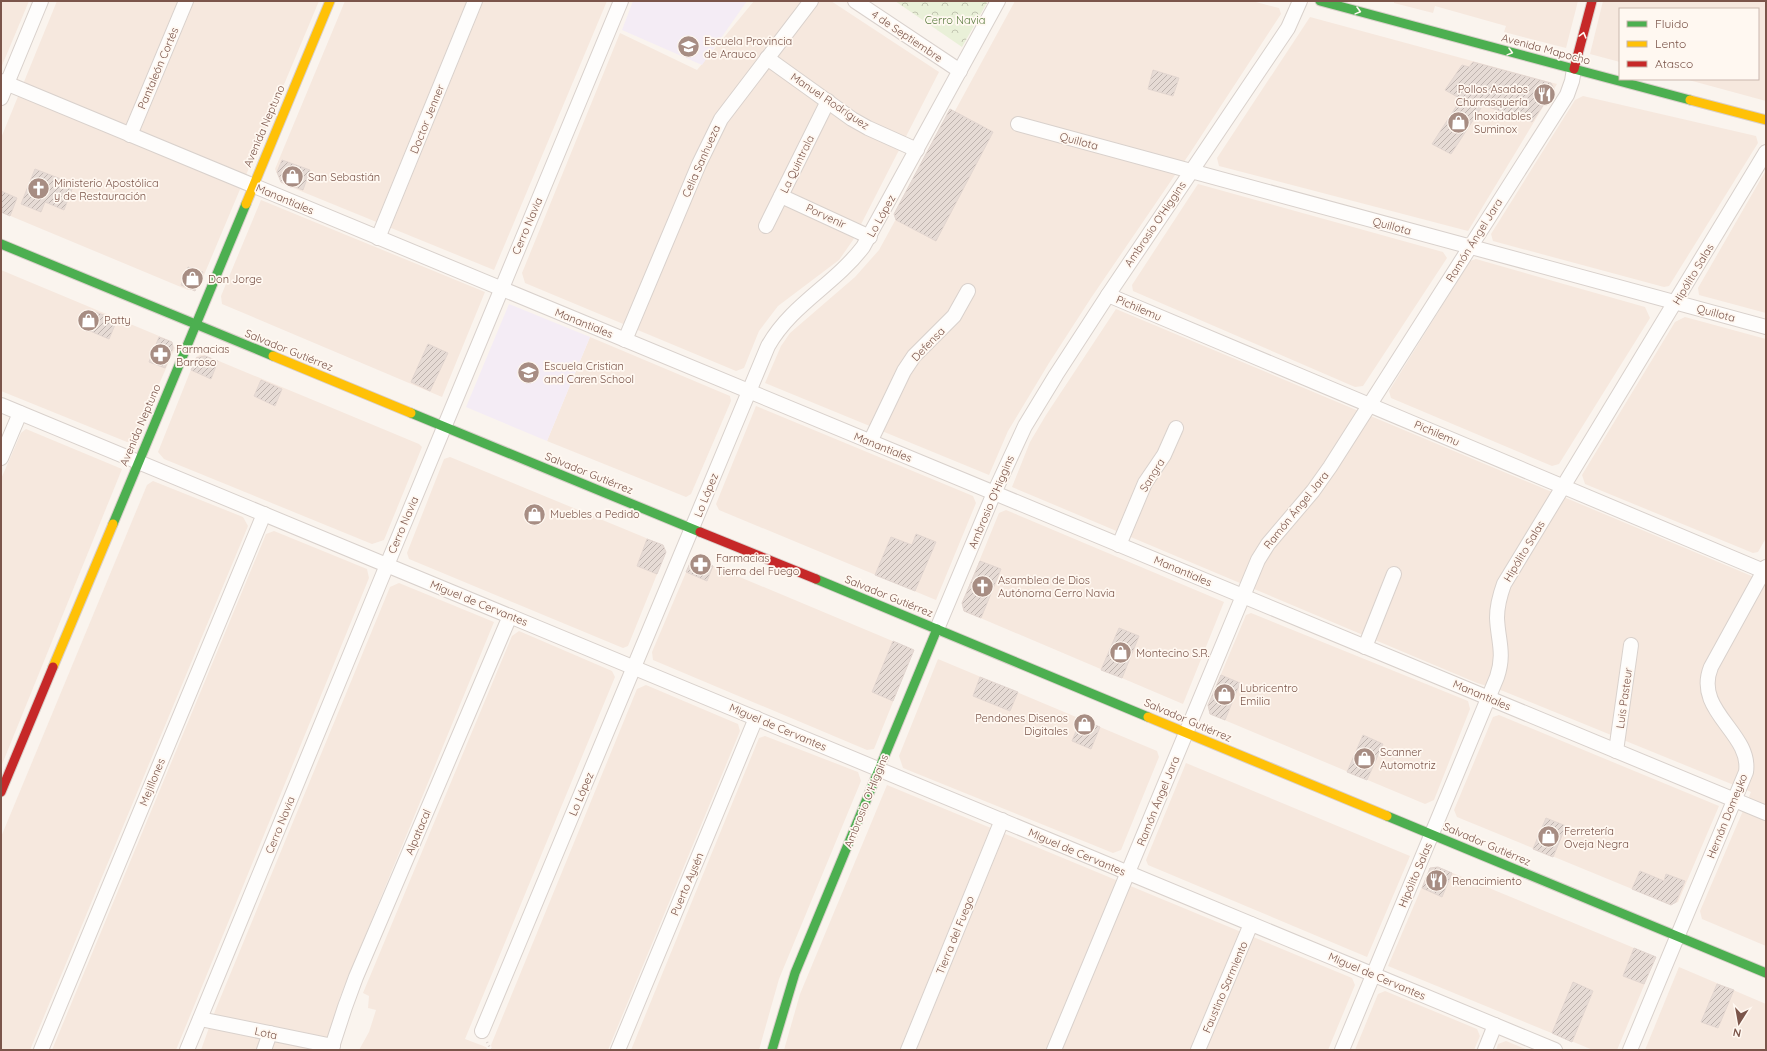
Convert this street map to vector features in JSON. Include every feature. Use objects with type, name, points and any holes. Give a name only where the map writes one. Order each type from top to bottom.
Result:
[{"type":"main road","name":"Avenida Neptuno","points":[[1,792],[330,1]]},
{"type":"main road","name":"Avenida Mapocho","points":[[1320,1],[1766,120]]},
{"type":"main road","name":"Ramón Ángel Jara","points":[[1574,69],[1592,1]]},
{"type":"main road","name":"Salvador Gutiérrez","points":[[1,244],[937,629],[1766,973]]},
{"type":"main road","name":"Ambrosio O'Higgins","points":[[772,1050],[795,973],[937,629]]},
{"type":"street","points":[[1,98],[4,82],[41,1]]},
{"type":"street","name":"Pantaleón Cortés","points":[[130,135],[186,1]]},
{"type":"street","name":"Doctor Jenner","points":[[378,238],[475,1]]},
{"type":"street","name":"Cerro Navia","points":[[187,1050],[621,1]]},
{"type":"street","name":"Celia Sanhueza","points":[[625,340],[699,164],[721,119],[811,1]]},
{"type":"street","name":"4 de Septiembre","points":[[855,1],[960,71]]},
{"type":"street","name":"Lo López","points":[[482,1031],[768,346],[785,321],[843,271],[870,237],[998,1]]},
{"type":"street","name":"Ambrosio O'Higgins","points":[[937,629],[994,493],[1025,426],[1108,295],[1288,28],[1300,1]]},
{"type":"street","name":"Manuel Rodríguez","points":[[767,58],[868,128],[917,150]]},
{"type":"street","name":"Ramón Ángel Jara","points":[[1054,1050],[1242,596],[1263,551],[1313,491],[1370,405],[1567,95],[1574,69]]},
{"type":"street","name":"Manantiales","points":[[4,82],[1766,813]]},
{"type":"street","name":"La Quintrala","points":[[766,226],[828,101]]},
{"type":"street","name":"Quillota","points":[[1018,124],[1766,327]]},
{"type":"street","name":"Hipólito Salas","points":[[1342,1050],[1500,668],[1501,659],[1497,616],[1499,596],[1504,584],[1766,152]]},
{"type":"street","name":"Porvenir","points":[[781,196],[870,237]]},
{"type":"street","name":"Defensa","points":[[870,442],[904,371],[914,356],[954,316],[968,290]]},
{"type":"street","name":"Pichilemu","points":[[1108,295],[1765,570]]},
{"type":"street","name":"Miguel de Cervantes","points":[[1,405],[1555,1050]]},
{"type":"street","points":[[1,458],[20,413]]},
{"type":"street","name":"Sangra","points":[[1119,545],[1145,483],[1164,455],[1176,428]]},
{"type":"street","name":"Mejillones","points":[[41,1050],[264,514]]},
{"type":"street","name":"Hernán Domeyko","points":[[1630,1050],[1746,772],[1745,756],[1712,703],[1707,690],[1706,682],[1711,667],[1765,570]]},
{"type":"street","points":[[1365,647],[1394,574]]},
{"type":"street","name":"Alpatacal","points":[[332,1048],[356,977],[510,616]]},
{"type":"street","name":"Luis Pasteur","points":[[1616,751],[1631,645]]},
{"type":"street","name":"Puerto Aysén","points":[[618,1050],[756,718]]},
{"type":"street","name":"Tierra del Fuego","points":[[908,1050],[1002,820]]},
{"type":"street","name":"Faustino Sarmiento","points":[[1198,1050],[1251,924]]},
{"type":"street","name":"Lota","points":[[200,1019],[270,1033],[332,1048]]},
{"type":"street","points":[[1485,1050],[1495,1025]]},
{"type":"street","points":[[264,1050],[270,1033]]},
{"type":"shaded area","points":[[1,1],[29,1],[1,68]]},
{"type":"shaded area","points":[[57,1],[319,1],[199,287],[188,290],[1,212],[1,138]]},
{"type":"shaded area","points":[[345,1],[607,1],[494,270],[281,183],[275,169]]},
{"type":"shaded area","name":"Escuela Provincia de Arauco","points":[[633,1],[747,1],[702,65],[622,30]]},
{"type":"shaded area","points":[[754,1],[831,1],[939,72],[853,240],[839,260],[778,306],[759,331],[744,368],[736,371],[525,283],[522,273],[620,33],[697,70]]},
{"type":"shaded area","points":[[1015,1],[1252,1],[1279,8],[1281,14],[1049,363],[1008,431],[989,475],[765,383],[781,346],[790,333],[855,277],[879,250]]},
{"type":"shaded area","points":[[1394,1],[1578,1],[1566,48],[1504,32],[1506,26],[1435,6],[1433,13],[1394,3]]},
{"type":"shaded area","points":[[1603,1],[1766,1],[1766,101],[1689,80],[1759,80],[1759,8],[1619,8],[1619,62],[1590,54]]},
{"type":"shaded area","points":[[1310,17],[1557,84],[1468,231],[1219,166],[1217,158]]},
{"type":"shaded area","points":[[1583,96],[1756,136],[1758,143],[1669,286],[1664,287],[1493,241],[1491,234],[1575,100]]},
{"type":"shaded area","points":[[1766,170],[1766,313],[1699,295],[1698,288]]},
{"type":"shaded area","points":[[1198,184],[1443,252],[1447,258],[1363,386],[1355,387],[1133,291],[1132,285]]},
{"type":"shaded area","points":[[261,200],[485,292],[442,397],[222,304],[221,296]]},
{"type":"shaded area","points":[[1476,259],[1645,307],[1650,318],[1559,464],[1552,466],[1391,398],[1389,391],[1470,261]]},
{"type":"shaded area","points":[[1,270],[171,341],[175,348],[134,441],[127,442],[1,391]]},
{"type":"shaded area","name":"Escuela Cristian and Caren School","points":[[509,304],[590,337],[547,441],[466,407]]},
{"type":"shaded area","points":[[1116,309],[1766,582],[1766,946],[1702,919],[1700,911],[1751,792],[1503,691],[1477,683],[1012,487],[1030,442],[1046,415]]},
{"type":"shaded area","points":[[1685,317],[1766,339],[1766,538],[1758,552],[1753,553],[1585,484],[1582,475],[1675,322]]},
{"type":"shaded area","points":[[590,337],[730,396],[731,401],[691,494],[686,497],[547,441]]},
{"type":"shaded area","points":[[202,354],[419,444],[422,447],[384,540],[372,544],[164,459],[158,452],[196,357]]},
{"type":"shaded area","points":[[756,406],[973,496],[976,503],[936,600],[719,510],[716,504]]},
{"type":"shaded area","points":[[26,429],[122,469],[1,767],[1,479],[21,433]]},
{"type":"shaded area","points":[[450,457],[663,545],[666,552],[628,646],[623,648],[409,559],[407,553],[444,459]]},
{"type":"shaded area","points":[[153,481],[243,517],[248,526],[30,1050],[1,1050],[1,837],[147,485]]},
{"type":"shaded area","points":[[1006,510],[1224,602],[1183,704],[964,611],[962,603],[999,513]]},
{"type":"shaded area","points":[[274,531],[367,569],[369,578],[176,1050],[52,1050],[266,534]]},
{"type":"shaded area","points":[[699,560],[914,650],[874,749],[867,750],[653,660],[652,652],[690,563]]},
{"type":"shaded area","points":[[399,583],[494,622],[340,997],[325,1050],[201,1050],[215,1011],[390,587]]},
{"type":"shaded area","points":[[1251,613],[1468,701],[1470,709],[1434,800],[1425,804],[1210,714],[1208,705],[1246,615]]},
{"type":"shaded area","points":[[519,631],[612,671],[615,677],[465,1039],[486,1047],[488,1050],[359,1050],[369,1032],[376,1010],[368,1008],[369,996],[363,993],[512,636]]},
{"type":"shaded area","points":[[938,659],[1157,751],[1159,757],[1121,850],[1113,853],[903,768],[899,756]]},
{"type":"shaded area","points":[[646,685],[738,724],[740,731],[608,1050],[492,1049],[491,1045],[637,689]]},
{"type":"shaded area","points":[[1499,715],[1719,806],[1678,902],[1671,905],[1457,817],[1454,810],[1493,717]]},
{"type":"shaded area","points":[[765,736],[858,772],[861,781],[779,979],[759,1050],[631,1050],[759,738]]},
{"type":"shaded area","points":[[1186,763],[1410,856],[1367,957],[1148,865],[1146,860]]},
{"type":"shaded area","points":[[887,785],[1352,978],[1355,985],[1328,1050],[784,1050],[800,994]]},
{"type":"shaded area","points":[[1438,867],[1656,957],[1617,1050],[1593,1050],[1388,966],[1430,868]]},
{"type":"shaded area","points":[[1679,967],[1766,1004],[1766,1050],[1645,1050]]},
{"type":"shaded area","points":[[1385,991],[1477,1029],[1480,1036],[1474,1050],[1355,1050],[1378,994]]},
{"type":"shaded area","points":[[1506,1041],[1528,1050],[1496,1050],[1498,1044]]},
{"type":"green space","name":"Cerro Navia","points":[[895,1],[988,1],[962,47]]},
{"type":"building","points":[[1473,62],[1551,83],[1554,89],[1532,122],[1483,105],[1451,154],[1432,144],[1461,99],[1445,90],[1462,65],[1469,67]]},
{"type":"building","points":[[1153,70],[1179,78],[1173,96],[1148,89]]},
{"type":"building","points":[[950,109],[993,132],[936,241],[896,220],[894,214]]},
{"type":"building","name":"San Sebastián","points":[[282,160],[310,170],[303,190],[281,182],[277,172]]},
{"type":"building","points":[[35,169],[74,184],[64,210],[45,202],[41,212],[21,204]]},
{"type":"building","points":[[1,191],[17,198],[10,216],[1,212]]},
{"type":"building","name":"Don Jorge","points":[[188,267],[203,272],[195,291],[181,285]]},
{"type":"building","points":[[90,310],[117,320],[109,339],[83,328]]},
{"type":"building","name":"Farmacias Barroso","points":[[159,337],[172,342],[173,348],[165,368],[149,362]]},
{"type":"building","points":[[428,344],[448,353],[430,391],[411,382]]},
{"type":"building","points":[[205,356],[218,361],[211,379],[191,370],[196,358]]},
{"type":"building","points":[[261,380],[282,389],[275,406],[254,396]]},
{"type":"building","points":[[916,534],[936,542],[915,591],[875,575],[891,537],[912,545]]},
{"type":"building","points":[[647,539],[663,545],[666,552],[657,574],[637,566]]},
{"type":"building","points":[[699,560],[713,566],[707,581],[686,572],[690,563]]},
{"type":"building","name":"Asamblea de Dios Autónoma Cerro Navia","points":[[980,561],[1001,569],[981,618],[964,611],[962,603]]},
{"type":"building","name":"Montecino S.R.","points":[[1119,628],[1139,636],[1122,678],[1101,670]]},
{"type":"building","points":[[893,641],[914,650],[893,701],[872,692]]},
{"type":"building","name":"Lubricentro Emilia","points":[[1221,675],[1240,683],[1225,720],[1210,714],[1208,705]]},
{"type":"building","points":[[980,677],[1018,692],[1010,711],[973,696]]},
{"type":"building","points":[[1081,719],[1100,727],[1091,749],[1072,741]]},
{"type":"building","name":"Scanner Automotriz","points":[[1363,735],[1383,744],[1367,780],[1347,772]]},
{"type":"building","name":"Ferretería Oveja Negra","points":[[1546,818],[1566,826],[1553,857],[1533,849]]},
{"type":"building","name":"Renacimiento","points":[[1438,867],[1452,873],[1442,897],[1422,888],[1430,868]]},
{"type":"building","points":[[1640,871],[1664,881],[1666,874],[1685,881],[1676,902],[1671,905],[1632,889]]},
{"type":"building","points":[[1634,948],[1656,957],[1644,984],[1623,976]]},
{"type":"building","points":[[1573,982],[1593,991],[1572,1042],[1552,1033]]},
{"type":"building","points":[[1717,984],[1734,990],[1718,1028],[1701,1022]]},
{"type":"traffic: fast","points":[[1320,1],[1690,100]]},
{"type":"traffic: fast","points":[[113,524],[246,204]]},
{"type":"traffic: fast","points":[[1,244],[273,356]]},
{"type":"traffic: fast","points":[[411,413],[700,532]]},
{"type":"traffic: fast","points":[[816,579],[1148,717]]},
{"type":"traffic: fast","points":[[772,1050],[795,973],[937,629]]},
{"type":"traffic: fast","points":[[1387,816],[1766,973]]},
{"type":"traffic: slow","points":[[246,204],[330,1]]},
{"type":"traffic: slow","points":[[1690,100],[1766,120]]},
{"type":"traffic: slow","points":[[273,356],[411,413]]},
{"type":"traffic: slow","points":[[53,667],[113,524]]},
{"type":"traffic: slow","points":[[1148,717],[1387,816]]},
{"type":"traffic: jam","points":[[1574,69],[1592,1]]},
{"type":"traffic: jam","points":[[700,532],[816,579]]},
{"type":"traffic: jam","points":[[1,792],[53,667]]},
{"type":"place","name":"Escuela Provincia de Arauco","points":[[689,47]]},
{"type":"place","name":"Pollos Asados Churrasquería","points":[[1544,95]]},
{"type":"place","name":"Inoxidables Suminox","points":[[1459,122]]},
{"type":"place","name":"San Sebastián","points":[[293,177]]},
{"type":"place","name":"Ministerio Apostólica y de Restauración","points":[[38,189]]},
{"type":"place","name":"Don Jorge","points":[[192,279]]},
{"type":"place","name":"Patty","points":[[89,320]]},
{"type":"place","name":"Farmacias Barroso","points":[[161,355]]},
{"type":"place","name":"Escuela Cristian and Caren School","points":[[528,372]]},
{"type":"place","name":"Muebles a Pedido","points":[[534,514]]},
{"type":"place","name":"Farmacias Tierra del Fuego","points":[[701,564]]},
{"type":"place","name":"Asamblea de Dios Autónoma Cerro Navia","points":[[982,586]]},
{"type":"place","name":"Montecino S.R.","points":[[1120,653]]},
{"type":"place","name":"Lubricentro Emilia","points":[[1224,694]]},
{"type":"place","name":"Pendones Disenos Digitales","points":[[1084,724]]},
{"type":"place","name":"Scanner Automotriz","points":[[1365,758]]},
{"type":"place","name":"Ferretería Oveja Negra","points":[[1549,837]]},
{"type":"place","name":"Renacimiento","points":[[1437,881]]}]
